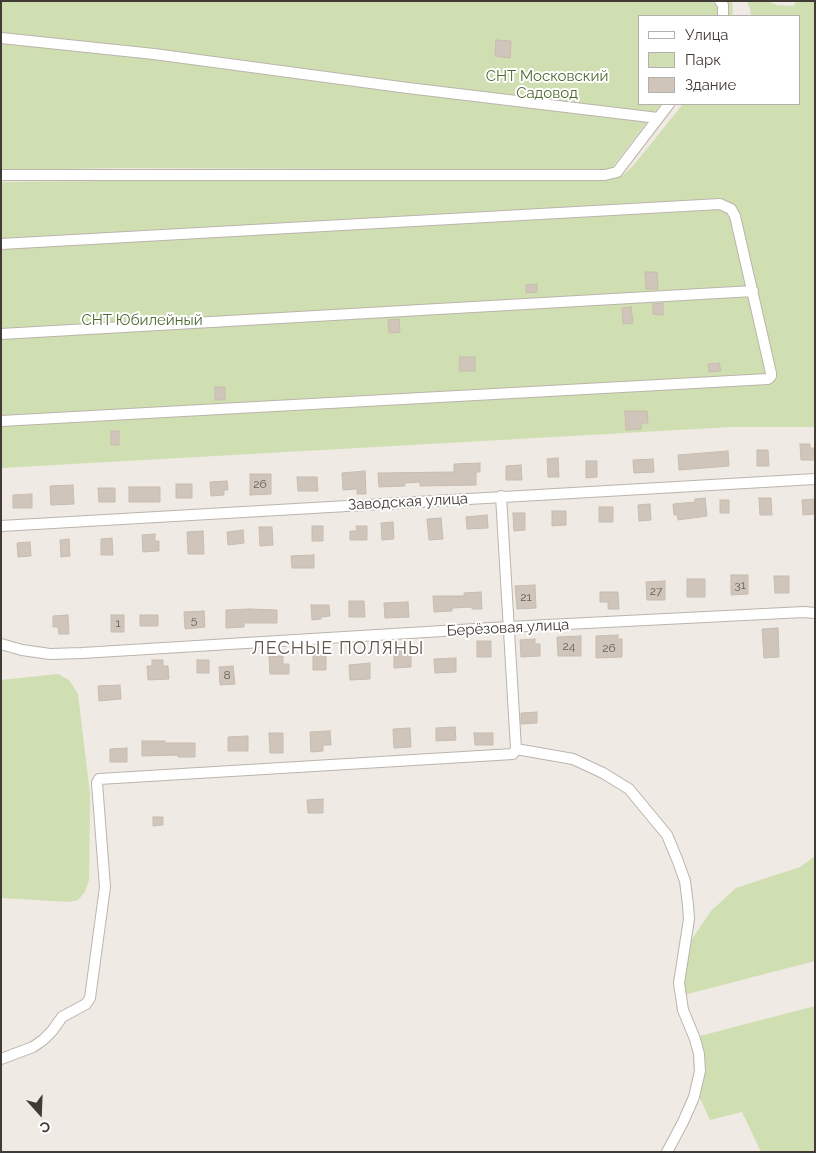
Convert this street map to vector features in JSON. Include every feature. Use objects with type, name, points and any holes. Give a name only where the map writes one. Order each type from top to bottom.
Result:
[{"type":"street","points":[[720,1],[723,5],[723,15]]},
{"type":"street","points":[[1,38],[154,54],[408,88],[658,118]]},
{"type":"street","points":[[1,175],[604,175],[617,172],[668,105]]},
{"type":"street","points":[[1,244],[720,204],[731,210],[735,216],[771,373],[768,379],[1,421]]},
{"type":"street","points":[[1,334],[753,291]]},
{"type":"street","name":"Заводская улица","points":[[1,526],[815,479]]},
{"type":"street","points":[[1,1059],[32,1047],[43,1040],[62,1017],[86,1004],[90,998],[105,887],[97,783],[99,779],[513,754],[516,750],[501,496]]},
{"type":"street","name":"Берёзовая улица","points":[[1,644],[22,650],[50,654],[82,653],[508,627],[804,612],[815,614]]},
{"type":"street","points":[[516,750],[541,752],[573,759],[603,773],[629,789],[667,834],[677,858],[685,881],[688,912],[678,983],[683,1010],[699,1054],[700,1071],[694,1097],[667,1152]]},
{"type":"green space","name":"СНТ Московский Садовод","points":[[1,1],[732,1],[732,15],[638,15],[638,105],[660,105],[610,170],[121,168],[1,170]]},
{"type":"green space","name":"СНТ Юбилейный","points":[[747,1],[768,1],[777,5],[793,6],[797,1],[815,1],[815,427],[732,427],[1,468],[1,182],[292,179],[611,179],[622,176],[633,166],[682,105],[801,105],[801,15],[751,15]]},
{"type":"green space","points":[[58,674],[69,680],[78,694],[90,794],[89,880],[85,892],[78,900],[69,902],[1,898],[1,680]]},
{"type":"green space","points":[[815,856],[815,961],[676,997],[673,978],[692,939],[711,911],[736,888],[800,867]]},
{"type":"green space","points":[[815,1006],[815,1152],[761,1152],[742,1112],[710,1120],[695,1087],[692,1038]]},
{"type":"building","points":[[496,40],[511,41],[510,58],[495,56]]},
{"type":"building","points":[[645,272],[657,272],[658,289],[646,289]]},
{"type":"building","points":[[537,284],[537,292],[526,293],[526,285]]},
{"type":"building","points":[[663,303],[663,315],[653,314],[653,304]]},
{"type":"building","points":[[631,307],[633,323],[623,324],[622,308]]},
{"type":"building","points":[[399,319],[400,332],[389,333],[388,320]]},
{"type":"building","points":[[460,357],[475,357],[475,371],[459,371]]},
{"type":"building","points":[[719,363],[721,371],[709,372],[708,364]]},
{"type":"building","points":[[215,387],[225,387],[225,400],[215,400]]},
{"type":"building","points":[[625,411],[647,411],[648,423],[641,423],[641,429],[626,430]]},
{"type":"building","points":[[111,431],[119,431],[119,445],[111,445]]},
{"type":"building","points":[[800,444],[810,444],[810,448],[815,448],[815,460],[801,460]]},
{"type":"building","points":[[757,450],[768,450],[769,466],[757,466]]},
{"type":"building","points":[[728,451],[729,466],[679,470],[678,455]]},
{"type":"building","points":[[558,458],[559,477],[548,477],[547,459]]},
{"type":"building","points":[[653,459],[654,472],[634,473],[633,460]]},
{"type":"building","points":[[586,461],[597,461],[597,477],[586,478]]},
{"type":"building","points":[[480,463],[480,472],[476,472],[476,485],[420,486],[420,482],[405,483],[405,486],[379,487],[378,473],[454,472],[454,464]]},
{"type":"building","points":[[521,465],[522,480],[506,480],[506,466]]},
{"type":"building","points":[[365,471],[366,494],[357,494],[357,489],[343,490],[342,473]]},
{"type":"building","points":[[250,474],[271,474],[271,494],[250,495]]},
{"type":"building","points":[[297,477],[317,477],[318,491],[298,491]]},
{"type":"building","points":[[227,481],[228,490],[224,490],[224,495],[211,496],[210,482]]},
{"type":"building","points":[[176,484],[192,484],[192,498],[176,498]]},
{"type":"building","points":[[73,485],[74,504],[51,505],[50,486]]},
{"type":"building","points":[[129,487],[160,487],[160,502],[129,502]]},
{"type":"building","points":[[98,488],[115,488],[115,502],[99,502]]},
{"type":"building","points":[[32,494],[32,508],[13,508],[13,495]]},
{"type":"building","points":[[705,498],[707,516],[678,520],[677,515],[674,515],[673,504],[695,502],[695,499]]},
{"type":"building","points":[[759,498],[771,498],[772,515],[760,515]]},
{"type":"building","points":[[815,499],[815,514],[803,515],[802,500]]},
{"type":"building","points":[[720,500],[729,500],[729,513],[720,513]]},
{"type":"building","points":[[650,504],[651,520],[639,521],[638,505]]},
{"type":"building","points":[[599,507],[613,507],[613,522],[599,522]]},
{"type":"building","points":[[552,511],[566,511],[566,525],[552,526]]},
{"type":"building","points":[[513,513],[525,513],[525,530],[514,531]]},
{"type":"building","points":[[487,515],[488,528],[467,529],[466,517]]},
{"type":"building","points":[[441,518],[443,539],[429,540],[427,519]]},
{"type":"building","points":[[393,522],[394,539],[382,540],[381,523]]},
{"type":"building","points":[[312,526],[323,526],[323,541],[312,541]]},
{"type":"building","points":[[356,526],[367,526],[367,540],[350,540],[350,531],[357,531]]},
{"type":"building","points":[[259,527],[272,527],[273,545],[260,546]]},
{"type":"building","points":[[243,530],[244,543],[228,545],[227,532]]},
{"type":"building","points":[[203,531],[204,554],[188,554],[187,532]]},
{"type":"building","points":[[155,534],[155,541],[159,541],[159,551],[143,552],[142,535]]},
{"type":"building","points":[[112,538],[113,555],[101,555],[101,539]]},
{"type":"building","points":[[69,539],[70,556],[61,557],[60,540]]},
{"type":"building","points":[[30,542],[31,556],[18,557],[17,543]]},
{"type":"building","points":[[314,555],[314,568],[292,568],[291,556]]},
{"type":"building","points":[[731,575],[748,575],[748,594],[731,595]]},
{"type":"building","points":[[774,576],[789,576],[789,593],[775,593]]},
{"type":"building","points":[[687,579],[705,579],[705,597],[687,597]]},
{"type":"building","points":[[665,581],[665,600],[647,600],[646,582]]},
{"type":"building","points":[[535,585],[536,608],[517,609],[515,586]]},
{"type":"building","points":[[481,592],[482,609],[472,609],[472,607],[452,608],[452,611],[434,612],[433,596],[464,596],[464,593]]},
{"type":"building","points":[[600,592],[618,592],[619,609],[608,609],[608,602],[600,602]]},
{"type":"building","points":[[349,601],[364,601],[365,617],[349,617]]},
{"type":"building","points":[[408,602],[409,617],[385,618],[384,603]]},
{"type":"building","points":[[311,605],[329,605],[330,616],[312,620]]},
{"type":"building","points":[[226,610],[277,610],[277,623],[244,623],[244,627],[226,628]]},
{"type":"building","points":[[204,611],[205,627],[185,629],[184,612]]},
{"type":"building","points":[[68,615],[69,634],[59,634],[58,627],[53,627],[53,616]]},
{"type":"building","points":[[111,615],[124,615],[124,632],[111,632]]},
{"type":"building","points":[[140,615],[158,615],[158,626],[140,626]]},
{"type":"building","points":[[778,628],[779,657],[764,658],[762,629]]},
{"type":"building","points":[[618,635],[618,639],[622,639],[622,657],[596,658],[596,636]]},
{"type":"building","points":[[581,636],[581,656],[558,656],[557,637]]},
{"type":"building","points":[[535,639],[535,644],[540,644],[540,656],[521,657],[520,640]]},
{"type":"building","points":[[477,641],[491,641],[491,657],[477,657]]},
{"type":"building","points":[[411,648],[411,667],[394,668],[394,649]]},
{"type":"building","points":[[313,652],[326,652],[326,670],[313,670]]},
{"type":"building","points":[[269,656],[283,656],[283,664],[289,664],[289,674],[270,674]]},
{"type":"building","points":[[456,658],[456,672],[435,673],[434,659]]},
{"type":"building","points":[[152,660],[163,660],[163,666],[168,666],[169,679],[148,680],[147,666],[152,666]]},
{"type":"building","points":[[197,660],[209,660],[209,673],[197,673]]},
{"type":"building","points":[[370,663],[370,679],[350,680],[349,665]]},
{"type":"building","points":[[233,666],[235,684],[220,685],[219,667]]},
{"type":"building","points":[[120,685],[121,699],[99,701],[98,686]]},
{"type":"building","points":[[537,712],[537,723],[521,724],[521,713]]},
{"type":"building","points":[[455,727],[456,740],[436,741],[436,728]]},
{"type":"building","points":[[410,728],[411,747],[394,748],[393,729]]},
{"type":"building","points":[[330,731],[331,745],[323,745],[323,751],[311,752],[310,732]]},
{"type":"building","points":[[269,733],[283,733],[283,753],[270,753]]},
{"type":"building","points":[[474,733],[493,733],[493,745],[475,745]]},
{"type":"building","points":[[248,736],[248,751],[228,751],[228,737]]},
{"type":"building","points":[[142,741],[195,743],[195,757],[178,757],[178,755],[142,756]]},
{"type":"building","points":[[127,748],[127,762],[110,762],[110,749]]},
{"type":"building","points":[[323,799],[323,813],[308,813],[307,800]]},
{"type":"building","points":[[153,817],[163,817],[163,825],[153,826]]},
{"type":"district","name":"ЛЕСНЫЕ ПОЛЯНЫ","points":[[338,649]]}]
